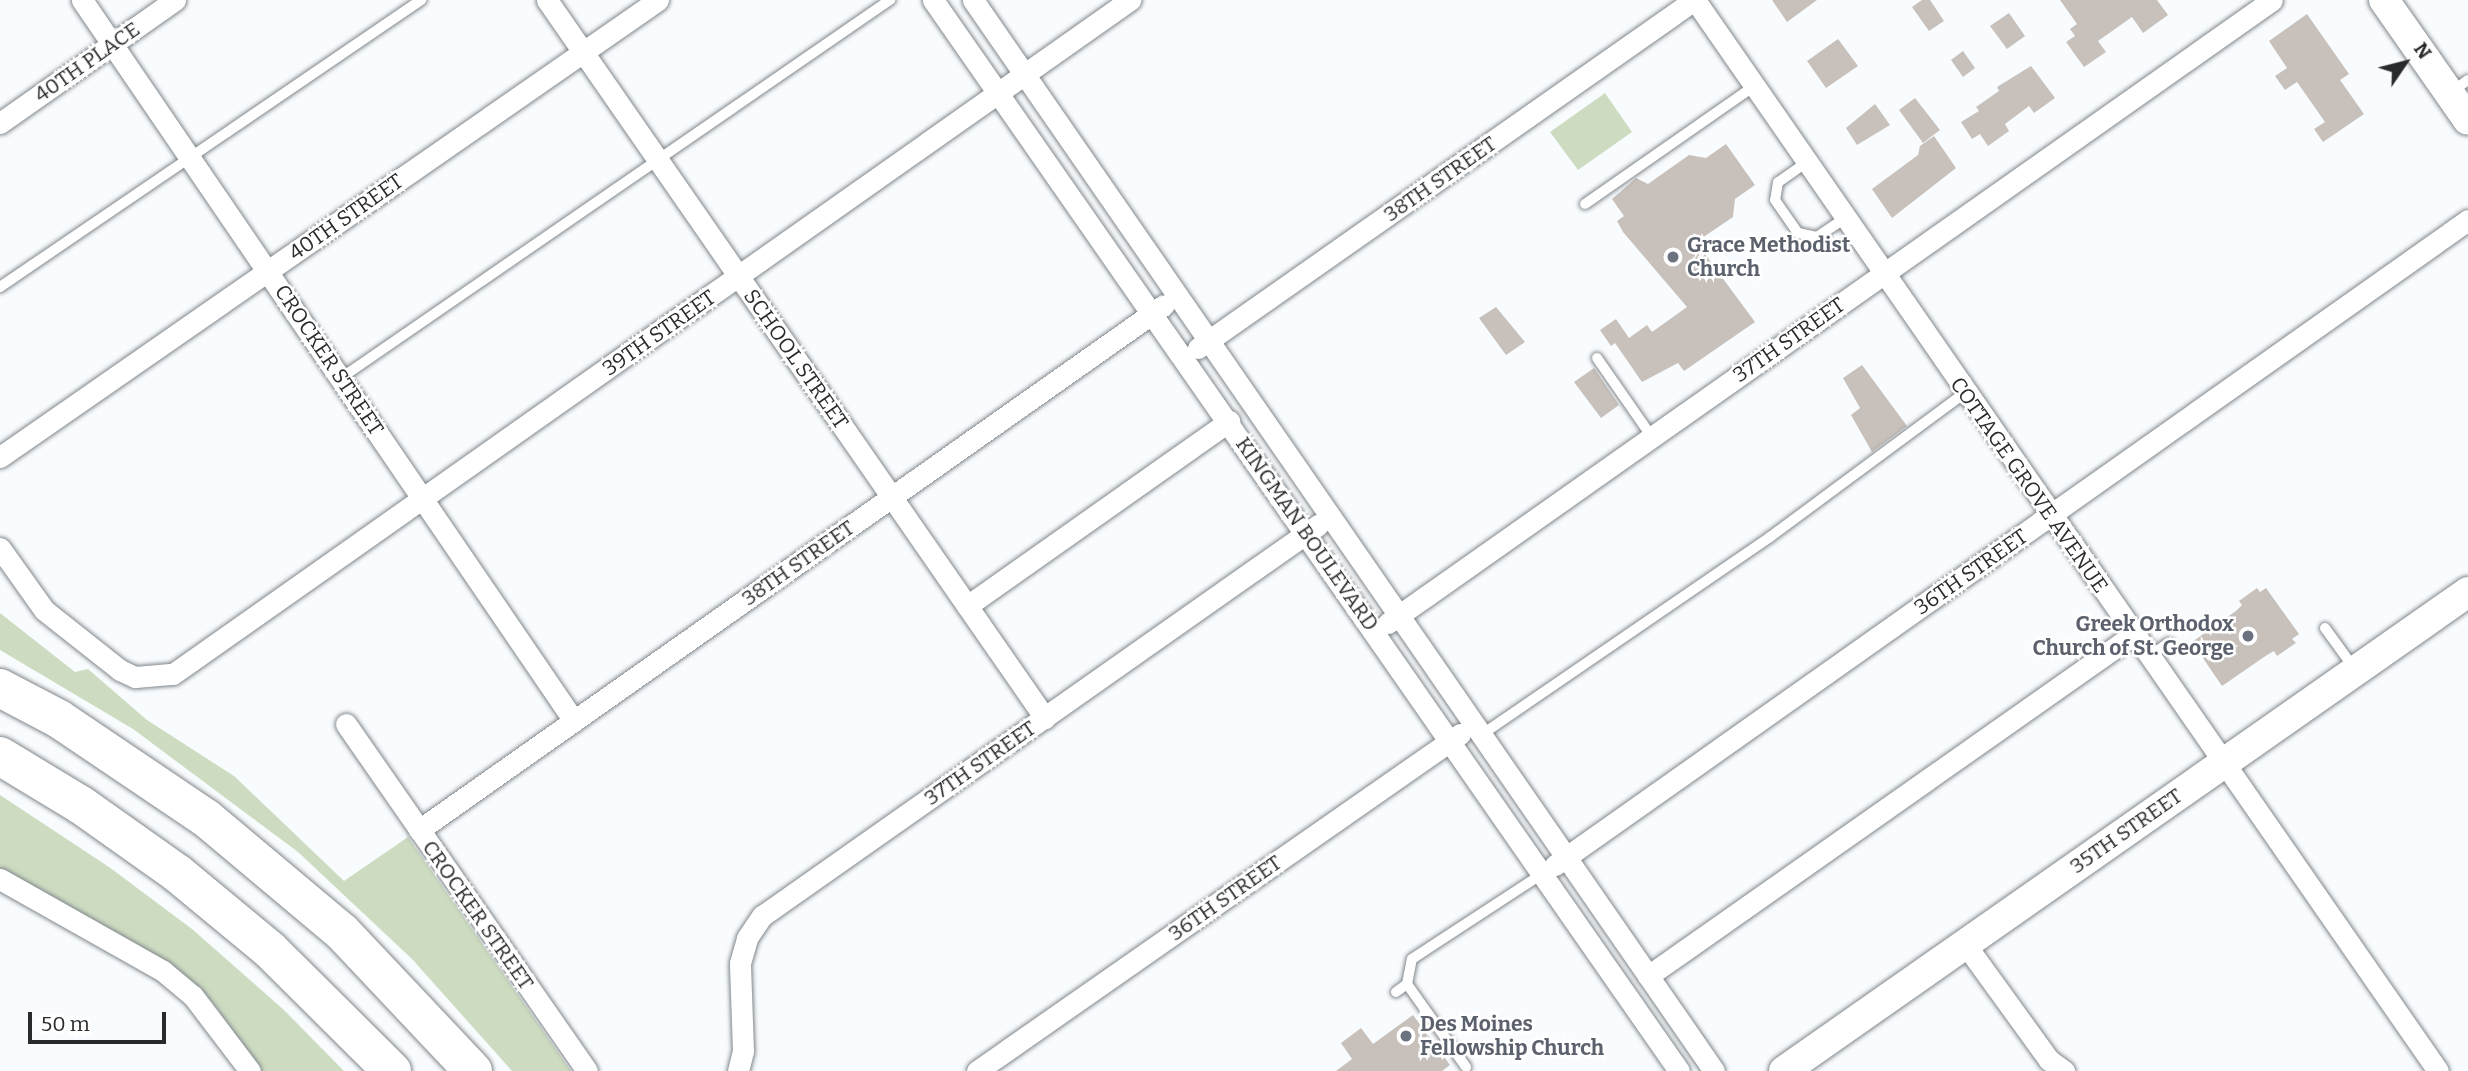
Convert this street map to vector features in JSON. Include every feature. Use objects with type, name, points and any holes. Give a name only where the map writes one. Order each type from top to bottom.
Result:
[{"type":"highway","points":[[0,688],[59,719],[206,818],[342,932],[473,1071]]},
{"type":"highway","points":[[0,756],[81,805],[177,873],[270,950],[392,1071]]},
{"type":"street","name":"CROCKER STREET","points":[[82,0],[574,721]]},
{"type":"street","name":"40TH PLACE","points":[[0,123],[175,0]]},
{"type":"street","name":"SCHOOL STREET","points":[[547,0],[1045,718]]},
{"type":"street","name":"40TH STREET","points":[[0,457],[658,0]]},
{"type":"street","name":"KINGMAN BOULEVARD","points":[[933,0],[1154,313],[1679,1071]]},
{"type":"street","name":"KINGMAN BOULEVARD","points":[[973,0],[1714,1071]]},
{"type":"street","name":"39TH STREET","points":[[0,548],[44,610],[120,670],[135,677],[157,679],[186,664],[424,499],[1130,0]]},
{"type":"street","name":"COTTAGE GROVE AVENUE","points":[[1694,0],[2222,764],[2438,1071]]},
{"type":"street","name":"38TH STREET","points":[[1185,358],[1694,0]]},
{"type":"street","name":"37TH STREET","points":[[1375,632],[2272,0]]},
{"type":"street","points":[[2384,0],[2459,87],[2468,120]]},
{"type":"street","name":"36TH STREET","points":[[1542,874],[2468,220]]},
{"type":"street","name":"38TH STREET","points":[[419,830],[1177,296]]},
{"type":"street","points":[[967,606],[1229,421]]},
{"type":"street","name":"37TH STREET","points":[[738,1071],[743,1051],[740,963],[747,938],[762,916],[1330,517]]},
{"type":"street","name":"35TH STREET","points":[[1784,1071],[2468,592]]},
{"type":"street","points":[[1648,976],[2133,635]]},
{"type":"street","name":"CROCKER STREET","points":[[346,724],[587,1071]]},
{"type":"street","name":"36TH STREET","points":[[977,1071],[1450,741],[1478,730]]},
{"type":"street","points":[[0,879],[163,971],[193,996],[250,1071]]},
{"type":"street","points":[[1965,944],[2049,1060],[2064,1071]]},
{"type":"lane","points":[[0,287],[421,0]]},
{"type":"lane","points":[[341,378],[890,0]]},
{"type":"lane","points":[[1585,204],[1754,86]]},
{"type":"lane","points":[[1807,162],[1778,182],[1775,200],[1779,206],[1798,233],[1817,237],[1845,218]]},
{"type":"lane","points":[[1597,358],[1652,437]]},
{"type":"lane","points":[[1478,730],[1770,537],[1966,392]]},
{"type":"lane","points":[[2325,628],[2355,671]]},
{"type":"lane","points":[[2148,657],[2169,643]]},
{"type":"lane","points":[[1396,992],[1407,984],[1412,959],[1542,874]]},
{"type":"lane","points":[[1407,984],[1466,1068]]},
{"type":"green space","points":[[1605,93],[1632,132],[1578,170],[1550,132]]},
{"type":"green space","points":[[0,613],[75,672],[88,669],[147,720],[234,776],[344,881],[408,837],[571,1071],[512,1071],[412,959],[298,852],[133,729],[0,650]]},
{"type":"green space","points":[[0,795],[109,867],[192,929],[284,1010],[344,1071],[262,1071],[213,1003],[175,968],[0,868]]},
{"type":"building","points":[[1772,0],[1817,0],[1787,22]]},
{"type":"building","points":[[1922,0],[1930,0],[1944,21],[1929,31],[1912,7]]},
{"type":"building","points":[[2060,0],[2157,0],[2168,15],[2143,33],[2132,17],[2098,41],[2106,52],[2084,67],[2066,42],[2075,36],[2070,29],[2077,24]]},
{"type":"building","points":[[2009,13],[2025,36],[2007,49],[1990,26]]},
{"type":"building","points":[[2307,14],[2349,74],[2340,80],[2364,114],[2323,142],[2314,129],[2325,122],[2297,82],[2285,90],[2275,76],[2287,68],[2269,41]]},
{"type":"building","points":[[1838,39],[1858,66],[1826,88],[1807,61]]},
{"type":"building","points":[[1963,51],[1975,68],[1963,77],[1951,60]]},
{"type":"building","points":[[2031,66],[2055,98],[2034,113],[2029,106],[2005,124],[2009,131],[1988,146],[1980,134],[1972,139],[1961,122],[1979,111],[1976,107],[1999,91],[1997,87]]},
{"type":"building","points":[[1915,98],[1940,130],[1923,143],[1899,110]]},
{"type":"building","points":[[1875,104],[1890,125],[1857,145],[1846,128]]},
{"type":"building","points":[[1934,136],[1956,168],[1892,218],[1872,189],[1918,155],[1920,146]]},
{"type":"building","name":"Grace Methodist Church","points":[[1726,144],[1755,185],[1735,199],[1733,217],[1696,242],[1755,322],[1684,371],[1678,363],[1642,382],[1615,343],[1611,346],[1600,330],[1616,319],[1629,338],[1647,325],[1652,332],[1687,307],[1623,232],[1617,221],[1624,216],[1612,199],[1636,178],[1648,184],[1689,155],[1706,158]]},
{"type":"building","points":[[1496,307],[1525,342],[1506,355],[1479,318]]},
{"type":"building","points":[[1862,365],[1907,426],[1872,452],[1851,415],[1860,408],[1843,378]]},
{"type":"building","points":[[1594,368],[1619,405],[1601,418],[1574,382]]},
{"type":"building","name":"Greek Orthodox Church of St. George","points":[[2257,588],[2260,592],[2266,588],[2299,634],[2292,639],[2296,643],[2277,656],[2274,651],[2267,655],[2222,686],[2192,642],[2236,611],[2242,605],[2239,601]]},
{"type":"building","name":"Des Moines Fellowship Church","points":[[1413,1015],[1450,1065],[1442,1071],[1336,1071],[1352,1059],[1341,1043],[1361,1028],[1373,1044]]},
{"type":"place","name":"Grace Methodist Church","points":[[1673,257]]},
{"type":"place","name":"Greek Orthodox Church of St. George","points":[[2248,636]]},
{"type":"place","name":"Des Moines Fellowship Church","points":[[1406,1036]]}]
